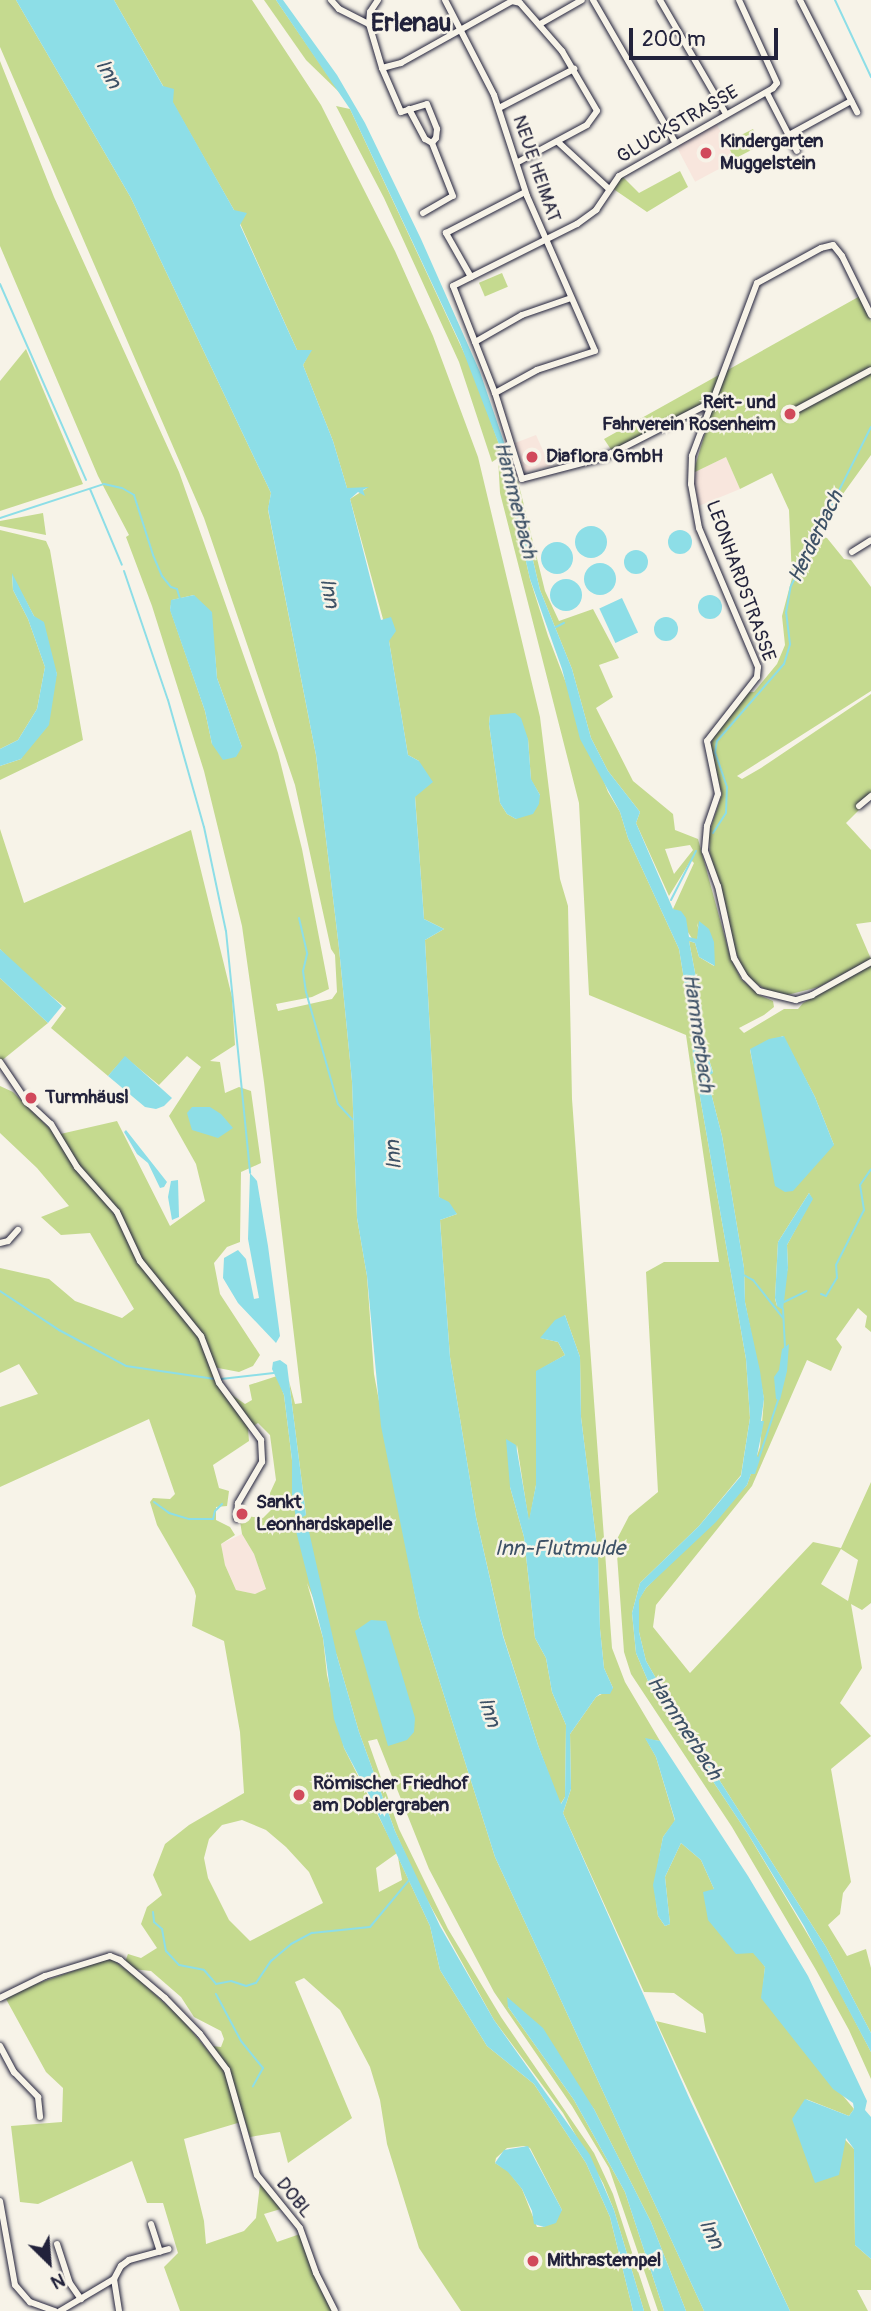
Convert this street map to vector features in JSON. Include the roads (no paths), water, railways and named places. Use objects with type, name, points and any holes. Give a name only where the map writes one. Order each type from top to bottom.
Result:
[{"type":"street","points":[[331,0],[339,9],[369,24]]},
{"type":"street","points":[[378,0],[370,12],[369,24],[382,68],[401,111],[427,104],[437,129],[432,143]]},
{"type":"street","name":"NEUE HEIMAT","points":[[445,0],[499,108],[518,162],[525,192],[595,351],[537,370],[495,394]]},
{"type":"street","points":[[540,24],[582,0]]},
{"type":"street","points":[[593,0],[675,142]]},
{"type":"street","points":[[660,0],[726,114]]},
{"type":"street","points":[[738,0],[777,83],[767,93],[797,150]]},
{"type":"street","points":[[800,0],[857,112]]},
{"type":"street","points":[[382,68],[401,63],[512,1],[520,3],[540,24],[574,69],[597,115],[587,125],[518,162]]},
{"type":"street","points":[[499,108],[574,69]]},
{"type":"street","name":"GLUCKSTRASSE","points":[[475,342],[453,286],[577,224],[596,210],[619,176],[675,142],[767,93]]},
{"type":"street","points":[[789,135],[851,101]]},
{"type":"street","points":[[409,109],[425,139],[432,143],[453,196],[423,213]]},
{"type":"street","points":[[558,142],[609,189]]},
{"type":"street","points":[[471,277],[446,233],[525,192]]},
{"type":"street","name":"LEONHARDSTRASSE","points":[[871,315],[833,245],[821,248],[757,283],[692,456],[694,508],[758,667],[757,677],[707,741],[718,794],[704,837],[705,851],[718,886],[734,958],[745,977],[760,991],[780,999],[796,1000],[812,995],[871,962]]},
{"type":"street","points":[[570,298],[522,315],[475,342],[522,479],[605,457],[710,403]]},
{"type":"street","points":[[787,415],[871,370]]},
{"type":"street","points":[[852,552],[871,540]]},
{"type":"street","points":[[859,806],[871,796]]},
{"type":"street","points":[[0,1062],[27,1102],[51,1124],[83,1175],[117,1212],[140,1261],[201,1336],[218,1381],[254,1428],[264,1449],[262,1462],[238,1503],[237,1519]]},
{"type":"street","points":[[0,1242],[8,1241],[18,1230]]},
{"type":"street","name":"DOBL","points":[[0,1998],[45,1976],[104,1956],[114,1957],[165,1998],[200,2034],[227,2070],[257,2175],[300,2228],[316,2273],[335,2311]]},
{"type":"street","points":[[0,2046],[14,2072],[38,2097],[40,2117]]},
{"type":"street","points":[[0,2201],[15,2285],[30,2302],[57,2311],[114,2279],[121,2266],[129,2260],[169,2249]]},
{"type":"street","points":[[151,2224],[160,2252]]},
{"type":"street","points":[[57,2244],[69,2282],[80,2299]]},
{"type":"street","points":[[114,2279],[119,2311]]},
{"type":"water","points":[[16,0],[114,0],[163,86],[174,89],[173,102],[234,210],[247,213],[240,225],[297,350],[312,350],[303,365],[333,441],[347,488],[369,487],[363,490],[365,496],[358,492],[350,499],[381,620],[391,617],[396,631],[389,641],[408,755],[419,761],[433,782],[415,797],[424,919],[444,929],[425,940],[439,1197],[449,1202],[457,1214],[440,1220],[450,1357],[476,1517],[503,1636],[538,1745],[561,1804],[565,1797],[566,1725],[552,1692],[546,1658],[535,1638],[524,1537],[510,1487],[506,1439],[516,1445],[529,1520],[536,1485],[536,1371],[565,1355],[558,1342],[540,1338],[555,1320],[565,1315],[580,1357],[581,1417],[598,1555],[600,1629],[604,1668],[613,1688],[610,1694],[596,1697],[570,1734],[571,1789],[563,1813],[691,2102],[790,2311],[704,2311],[495,1857],[419,1616],[381,1426],[367,1276],[357,1218],[352,1081],[339,948],[316,755],[268,509],[271,493],[131,198]]},
{"type":"water","name":"Hammerbach","points":[[276,0],[283,0],[337,75],[365,123],[421,239],[480,372],[508,454],[540,590],[572,669],[591,738],[608,771],[640,812],[636,823],[673,909],[681,911],[686,918],[689,937],[697,939],[699,921],[709,929],[714,942],[715,966],[699,957],[695,943],[689,941],[701,1004],[704,1043],[713,1073],[709,1076],[710,1089],[722,1136],[744,1268],[745,1302],[764,1399],[761,1421],[764,1421],[757,1456],[760,1459],[755,1474],[751,1474],[747,1485],[716,1522],[646,1588],[639,1600],[639,1632],[646,1661],[672,1706],[826,1947],[871,2033],[871,2052],[804,1926],[748,1834],[651,1688],[636,1653],[632,1613],[640,1583],[699,1526],[741,1476],[750,1418],[746,1359],[693,1057],[692,1028],[679,949],[628,838],[620,812],[580,739],[562,669],[530,579],[500,447],[460,343],[350,109]]},
{"type":"water","points":[[591,526],[602,531],[607,542],[602,553],[591,558],[580,553],[575,542],[580,531]]},
{"type":"water","points":[[680,530],[688,534],[692,542],[688,550],[680,554],[672,550],[668,542],[672,534]]},
{"type":"water","points":[[557,542],[568,547],[573,558],[568,569],[557,574],[546,569],[541,558],[546,547]]},
{"type":"water","points":[[636,550],[645,553],[648,562],[645,571],[636,574],[627,571],[624,562],[627,553]]},
{"type":"water","points":[[600,563],[611,568],[616,579],[611,590],[600,595],[589,590],[584,579],[589,568]]},
{"type":"water","points":[[12,573],[34,616],[44,622],[57,674],[49,725],[21,759],[0,766],[0,749],[18,740],[37,709],[45,667],[28,619],[13,590]]},
{"type":"water","points":[[566,579],[577,584],[582,595],[577,606],[566,611],[555,606],[550,595],[555,584]]},
{"type":"water","points":[[194,595],[212,612],[217,678],[242,747],[236,757],[223,760],[212,744],[205,711],[170,610],[171,600]]},
{"type":"water","points":[[710,595],[718,599],[722,607],[718,615],[710,619],[702,615],[698,607],[702,599]]},
{"type":"water","points":[[622,598],[638,632],[615,643],[599,609]]},
{"type":"water","points":[[666,617],[674,621],[678,629],[674,637],[666,641],[658,637],[654,629],[658,621]]},
{"type":"water","points":[[515,713],[521,718],[528,739],[531,779],[540,795],[539,804],[533,814],[516,819],[507,814],[500,803],[489,724],[490,715]]},
{"type":"water","points":[[0,949],[62,1006],[48,1023],[0,978]]},
{"type":"water","points":[[784,1036],[815,1097],[834,1145],[793,1191],[785,1192],[775,1186],[750,1049],[769,1039]]},
{"type":"water","points":[[125,1056],[172,1098],[164,1106],[156,1109],[145,1107],[108,1076]]},
{"type":"water","points":[[192,1107],[210,1107],[221,1114],[233,1128],[218,1138],[192,1130],[187,1113]]},
{"type":"water","points":[[126,1130],[167,1182],[164,1187],[160,1188],[148,1163],[137,1154],[124,1132]]},
{"type":"water","points":[[250,1173],[257,1181],[268,1246],[280,1336],[276,1343],[238,1303],[223,1278],[224,1258],[238,1250],[246,1259],[254,1299],[259,1298],[248,1239]]},
{"type":"water","points":[[178,1180],[179,1217],[172,1220],[168,1197],[171,1181]]},
{"type":"water","points":[[809,1193],[813,1199],[787,1245],[788,1268],[783,1310],[777,1306],[775,1298],[778,1242]]},
{"type":"water","points":[[789,1344],[787,1371],[780,1400],[776,1399],[774,1377],[779,1370],[782,1349]]},
{"type":"water","points":[[280,1360],[287,1365],[306,1515],[301,1518],[296,1518],[292,1495],[292,1460],[284,1395],[272,1369],[273,1362]]},
{"type":"water","points":[[302,1526],[308,1527],[337,1656],[359,1732],[395,1831],[440,1926],[494,2020],[590,2155],[614,2210],[644,2311],[633,2311],[610,2217],[586,2163],[534,2084],[487,2046],[440,1970],[430,1926],[344,1748],[334,1719],[323,1638],[296,1531]]},
{"type":"water","points":[[371,1620],[386,1621],[415,1718],[414,1732],[407,1740],[388,1746],[355,1631]]},
{"type":"water","points":[[645,1738],[660,1741],[748,1876],[808,1976],[867,2101],[865,2110],[871,2117],[871,2259],[855,2245],[854,2149],[846,2138],[839,2175],[815,2183],[792,2119],[805,2099],[849,2116],[854,2109],[853,2103],[833,2089],[761,1998],[765,1967],[753,1953],[736,1954],[708,1920],[703,1892],[714,1889],[701,1860],[681,1843],[665,1877],[670,1924],[665,1926],[658,1916],[653,1885],[663,1837],[675,1820],[656,1757]]},
{"type":"water","points":[[507,1997],[543,2028],[594,2109],[651,2222],[686,2311],[664,2311],[625,2192],[574,2100],[508,2007]]},
{"type":"water","points":[[528,2146],[562,2210],[556,2223],[544,2227],[534,2224],[532,2211],[522,2189],[508,2172],[495,2163],[504,2150]]},
{"type":"waterway","name":"Herderbach","points":[[835,0],[871,77]]},
{"type":"waterway","points":[[0,284],[86,480]]},
{"type":"waterway","name":"Herderbach","points":[[713,833],[726,813],[727,787],[715,753],[717,741],[784,664],[790,644],[786,613],[791,586],[871,427]]},
{"type":"waterway","points":[[0,518],[104,484],[122,488],[134,495],[162,576],[171,587],[177,589],[180,599]]},
{"type":"waterway","points":[[90,489],[122,565]]},
{"type":"waterway","points":[[124,571],[168,700],[204,827],[226,931],[250,1173]]},
{"type":"waterway","points":[[556,627],[564,623]]},
{"type":"waterway","name":"Herderbach","points":[[671,900],[696,851]]},
{"type":"waterway","points":[[299,918],[307,954],[303,971],[306,992],[338,1104],[352,1119]]},
{"type":"waterway","points":[[821,1294],[826,1296],[837,1278],[836,1265],[864,1210],[860,1185],[871,1169]]},
{"type":"waterway","points":[[742,1274],[753,1280],[783,1318]]},
{"type":"waterway","points":[[0,1291],[59,1330],[126,1366],[215,1379]]},
{"type":"waterway","points":[[784,1302],[807,1291]]},
{"type":"waterway","points":[[783,1309],[785,1348]]},
{"type":"waterway","points":[[221,1379],[274,1373]]},
{"type":"waterway","points":[[759,1458],[779,1397]]},
{"type":"waterway","points":[[154,1502],[169,1513],[189,1519],[213,1519],[215,1511],[222,1504]]},
{"type":"waterway","points":[[153,1912],[154,1922],[162,1929],[166,1951],[179,1965],[204,1970],[216,1984],[231,1981],[246,1986],[256,1983],[271,1961],[291,1944],[312,1933],[370,1927],[410,1879]]},
{"type":"waterway","points":[[216,1994],[241,2041],[263,2068],[253,2086]]},
{"type":"place","name":"Kindergarten Muggelstein","points":[[706,153]]},
{"type":"place","name":"Reit- und Fahrverein Rosenheim","points":[[790,414]]},
{"type":"place","name":"Diaflora GmbH","points":[[532,457]]},
{"type":"place","name":"Turmhäusl","points":[[31,1098]]},
{"type":"place","name":"Sankt Leonhardskapelle","points":[[242,1514]]},
{"type":"place","name":"Römischer Friedhof am Doblergraben","points":[[299,1795]]},
{"type":"place","name":"Mithrastempel","points":[[533,2261]]},
{"type":"district","name":"Erlenau","points":[[411,24]]},
{"type":"water label","name":"Inn","points":[[108,74]]},
{"type":"water label","name":"Inn","points":[[329,593]]},
{"type":"water label","name":"Inn","points":[[394,1155]]},
{"type":"water label","name":"Inn-Flutmulde","points":[[560,1549]]},
{"type":"water label","name":"Inn","points":[[489,1712]]},
{"type":"water label","name":"Inn","points":[[711,2234]]}]
